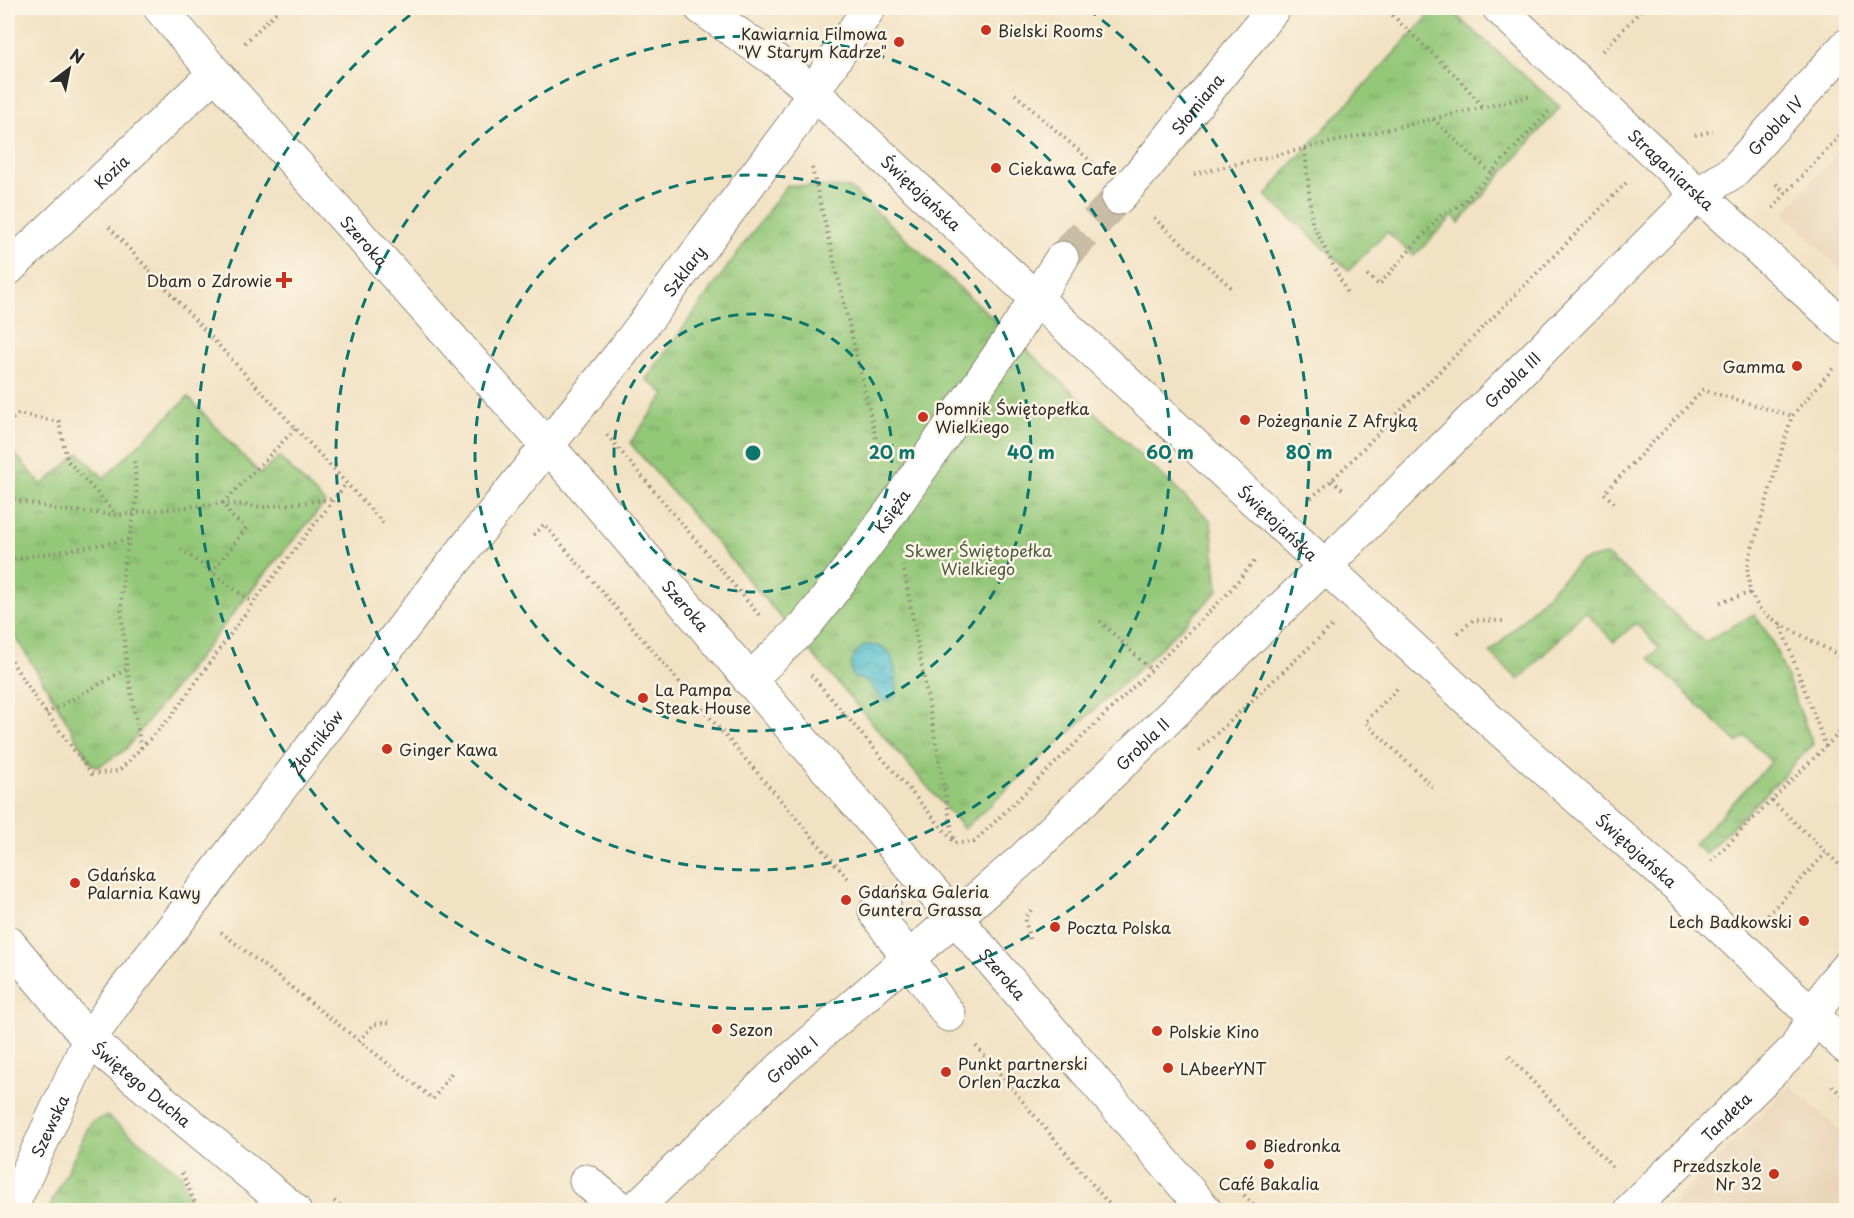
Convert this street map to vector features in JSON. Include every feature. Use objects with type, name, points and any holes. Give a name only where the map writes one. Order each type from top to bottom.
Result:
[{"type":"street","name":"Szeroka","points":[[160,8],[215,73],[548,446],[1204,1210]]},
{"type":"street","name":"Świętojańska","points":[[701,8],[775,60],[813,92],[1496,726],[1683,891],[1846,1047]]},
{"type":"street","name":"Szklary","points":[[548,446],[631,342],[792,127],[869,8]]},
{"type":"street","name":"Słomiana","points":[[1118,198],[1146,167],[1275,8]]},
{"type":"street","name":"Straganiarska","points":[[1499,8],[1698,194],[1846,328]]},
{"type":"street","name":"Grobla IV","points":[[1698,194],[1733,172],[1846,46]]},
{"type":"street","name":"Kozia","points":[[8,269],[215,73]]},
{"type":"street","name":"Grobla III","points":[[1325,566],[1698,194]]},
{"type":"street","points":[[1037,298],[1062,258]]},
{"type":"street","name":"Księża","points":[[749,680],[786,646],[825,601],[893,509],[1037,298]]},
{"type":"street","name":"Złotników","points":[[89,1040],[116,1000],[439,581],[548,446]]},
{"type":"street","name":"Grobla II","points":[[955,918],[1023,859],[1325,566]]},
{"type":"street","points":[[879,908],[957,1014]]},
{"type":"street","name":"Grobla I","points":[[634,1210],[780,1069],[955,918]]},
{"type":"street","name":"Świętego Ducha","points":[[8,942],[89,1040],[294,1210]]},
{"type":"street","name":"Tandeta","points":[[1630,1210],[1796,1047],[1832,984],[1846,968]]},
{"type":"street","name":"Szewska","points":[[10,1210],[89,1040]]},
{"type":"street","points":[[586,1181],[622,1210]]},
{"type":"path","points":[[215,73],[280,8]]},
{"type":"path","points":[[1609,45],[1643,8]]},
{"type":"path","points":[[1388,11],[1460,80],[1483,107]]},
{"type":"path","points":[[1015,94],[1101,171]]},
{"type":"path","points":[[1186,176],[1537,95]]},
{"type":"path","points":[[1367,274],[1379,285],[1441,215],[1461,205],[1553,107]]},
{"type":"path","points":[[1432,119],[1491,173]]},
{"type":"path","points":[[1305,148],[1312,223],[1348,295]]},
{"type":"path","points":[[1306,502],[1332,480],[1632,178]]},
{"type":"path","points":[[1150,214],[1232,288]]},
{"type":"path","points":[[109,227],[386,526]]},
{"type":"path","points":[[1839,361],[1792,416],[1747,566],[1750,593],[1761,611],[1780,624],[1846,659]]},
{"type":"path","points":[[1614,503],[1604,493],[1703,390],[1792,416]]},
{"type":"path","points":[[8,423],[18,414],[59,422],[67,460],[117,515]]},
{"type":"path","points":[[223,504],[295,429]]},
{"type":"path","points":[[605,433],[955,843],[974,842],[1227,594],[1260,554]]},
{"type":"path","points":[[134,459],[137,499],[123,571],[121,609],[127,669],[141,748]]},
{"type":"path","points":[[8,656],[46,714],[92,774],[119,771],[170,718],[253,603],[346,484]]},
{"type":"path","points":[[8,498],[60,510],[117,515],[223,504],[265,507],[335,499]]},
{"type":"path","points":[[212,572],[246,528],[231,516],[223,504]]},
{"type":"path","points":[[534,535],[544,524],[879,908]]},
{"type":"path","points":[[8,560],[128,540]]},
{"type":"path","points":[[181,549],[253,603]]},
{"type":"path","points":[[1720,602],[1750,593]]},
{"type":"path","points":[[1191,758],[1361,599]]},
{"type":"path","points":[[1458,634],[1473,620],[1504,621]]},
{"type":"path","points":[[1100,621],[1151,670]]},
{"type":"path","points":[[1780,624],[1826,747]]},
{"type":"path","points":[[46,714],[127,669]]},
{"type":"path","points":[[1398,688],[1365,722],[1436,789]]},
{"type":"path","points":[[1706,866],[1846,726]]},
{"type":"path","points":[[1772,801],[1845,867]]},
{"type":"path","points":[[1765,918],[1826,852]]},
{"type":"path","points":[[1029,943],[1025,917],[1038,902]]},
{"type":"path","points":[[226,937],[433,1099],[452,1072]]},
{"type":"path","points":[[957,1014],[1114,1210]]},
{"type":"path","points":[[359,1041],[374,1024],[390,1022]]},
{"type":"path","points":[[1509,1056],[1619,1174]]},
{"type":"path","points":[[180,1167],[198,1210]]},
{"type":"shaded area","points":[[1846,144],[1846,274],[1784,213]]},
{"type":"shaded area","name":"Przedszkole Nr 32","points":[[1791,1085],[1846,1137],[1846,1210],[1665,1210]]},
{"type":"green space","points":[[1436,8],[1448,8],[1560,107],[1459,223],[1453,216],[1414,256],[1387,232],[1349,270],[1266,196],[1289,167]]},
{"type":"green space","name":"Skwer Świętopełka Wielkiego","points":[[787,185],[850,188],[1211,521],[1218,591],[1144,664],[964,829],[630,443],[665,394],[646,379]]},
{"type":"green space","points":[[188,397],[260,474],[279,457],[325,503],[267,571],[125,750],[98,767],[91,763],[8,625],[8,446],[42,485],[79,453],[104,478]]},
{"type":"green space","points":[[1606,555],[1705,642],[1754,614],[1772,640],[1813,744],[1705,854],[1694,844],[1771,762],[1746,736],[1738,743],[1649,658],[1659,648],[1636,623],[1614,642],[1585,611],[1519,680],[1490,653],[1580,561]]},
{"type":"green space","points":[[107,1116],[180,1173],[194,1210],[48,1210],[91,1122]]},
{"type":"water","points":[[864,645],[881,647],[891,656],[897,693],[890,701],[881,700],[868,682],[854,678],[851,664],[857,652]]},
{"type":"tunnel","points":[[1062,258],[1118,198]]},
{"type":"place","name":"Bielski Rooms","points":[[986,30]]},
{"type":"place","name":"Kawiarnia Filmowa \"W Starym Kadrze\"","points":[[899,42]]},
{"type":"place","name":"Ciekawa Cafe","points":[[996,168]]},
{"type":"place","name":"Dbam o Zdrowie","points":[[284,280]]},
{"type":"place","name":"Gamma","points":[[1797,366]]},
{"type":"place","name":"Pomnik Świętopełka Wielkiego","points":[[923,417]]},
{"type":"place","name":"Pożegnanie Z Afryką","points":[[1245,420]]},
{"type":"place","name":"La Pampa Steak House","points":[[643,698]]},
{"type":"place","name":"Ginger Kawa","points":[[387,749]]},
{"type":"place","name":"Gdańska Palarnia Kawy","points":[[75,883]]},
{"type":"place","name":"Gdańska Galeria Guntera Grassa","points":[[846,900]]},
{"type":"place","name":"Lech Badkowski","points":[[1804,921]]},
{"type":"place","name":"Poczta Polska","points":[[1055,927]]},
{"type":"place","name":"Sezon","points":[[717,1029]]},
{"type":"place","name":"Polskie Kino","points":[[1157,1031]]},
{"type":"place","name":"LAbeerYNT","points":[[1168,1068]]},
{"type":"place","name":"Punkt partnerski Orlen Paczka","points":[[946,1072]]},
{"type":"place","name":"Biedronka","points":[[1251,1145]]},
{"type":"place","name":"Café Bakalia","points":[[1269,1164]]},
{"type":"place","name":"Przedszkole Nr 32","points":[[1774,1174]]}]
